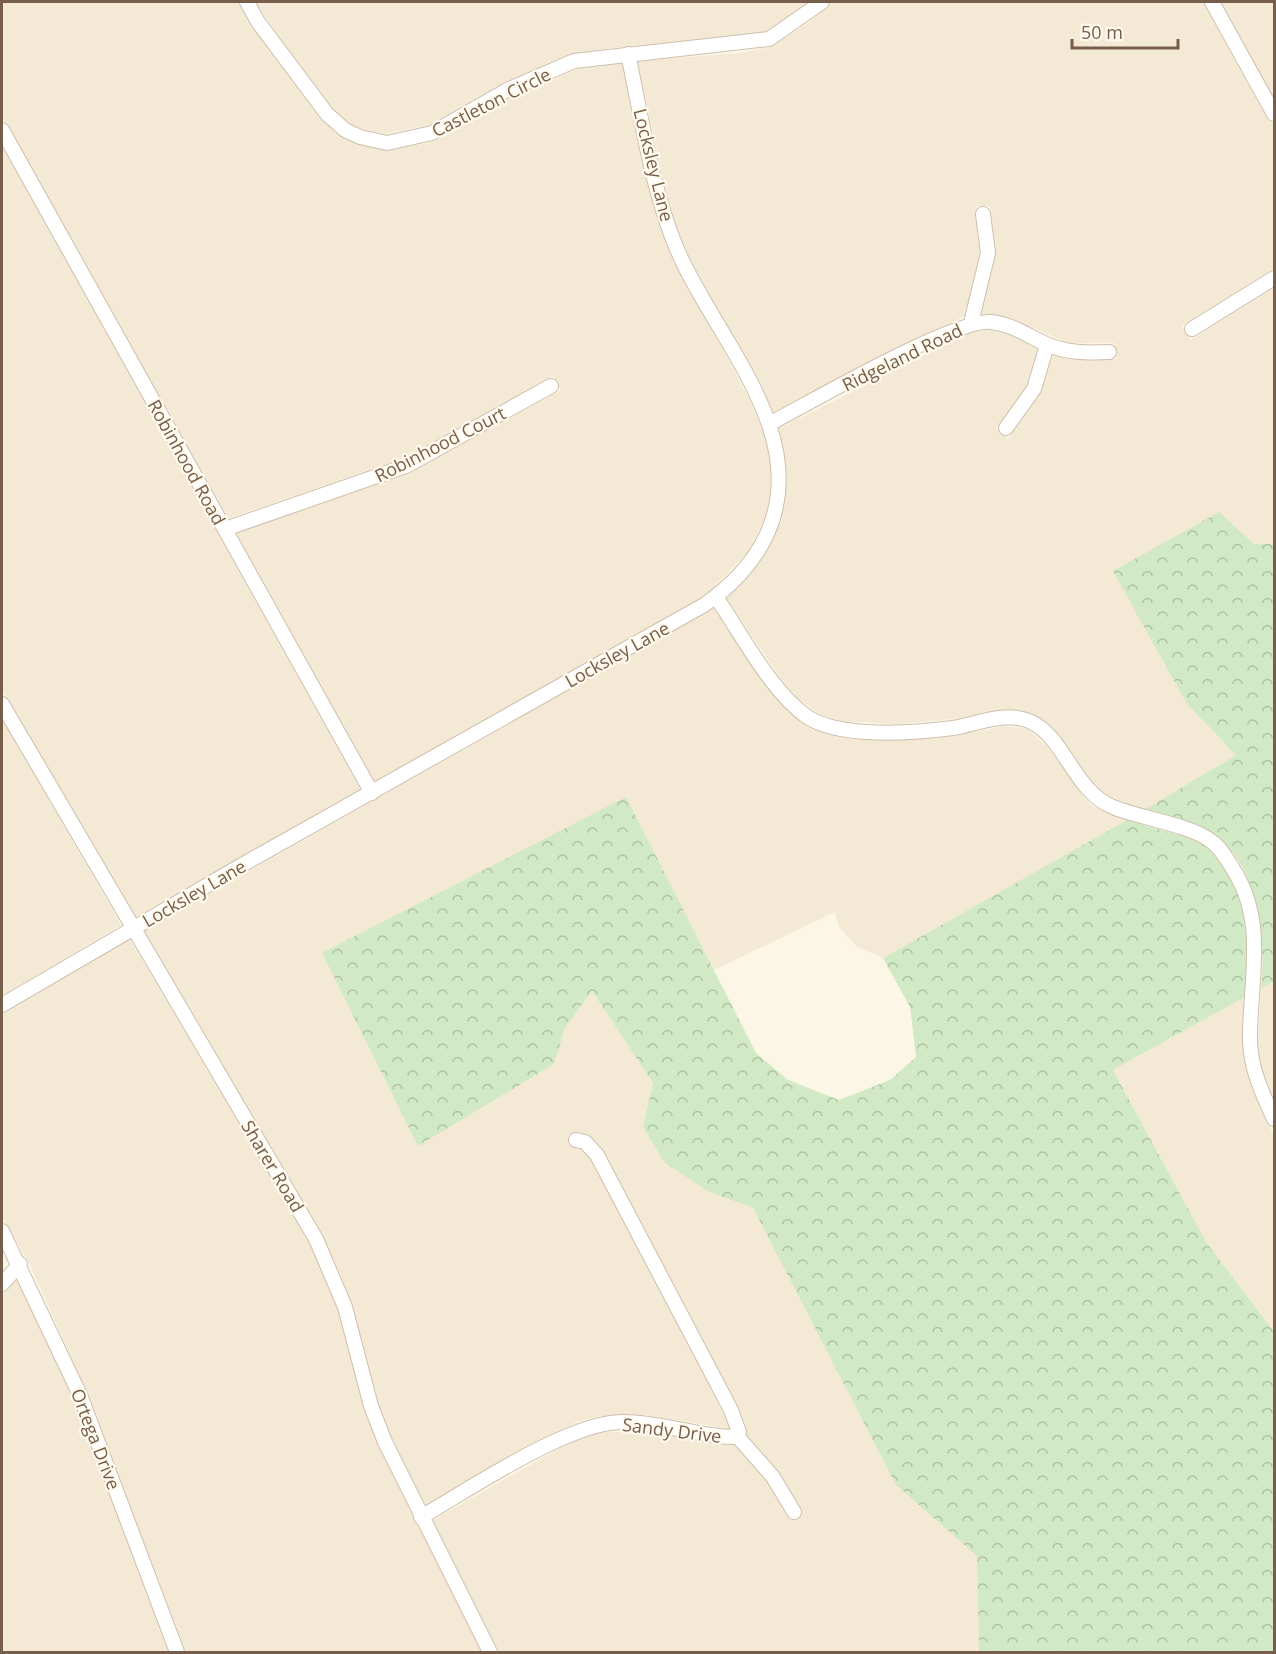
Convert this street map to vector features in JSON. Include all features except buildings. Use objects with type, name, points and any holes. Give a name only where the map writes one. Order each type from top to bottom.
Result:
[{"type":"street","name":"Castleton Circle","points":[[247,2],[258,22],[327,114],[345,130],[375,141],[387,142],[432,133],[507,90],[574,61],[627,54],[758,43],[769,39],[822,2]]},
{"type":"street","points":[[1212,2],[1275,114]]},
{"type":"street","name":"Locksley Lane","points":[[2,1005],[716,597],[754,557],[775,517],[780,478],[769,424],[757,397],[677,250],[664,217],[627,54]]},
{"type":"street","name":"Robinhood Road","points":[[2,130],[372,793]]},
{"type":"street","points":[[972,323],[988,253],[983,214]]},
{"type":"street","points":[[1192,329],[1275,278]]},
{"type":"street","name":"Ridgeland Road","points":[[769,424],[926,343],[972,323],[991,322],[1009,326],[1047,345],[1068,351],[1109,352]]},
{"type":"street","points":[[1006,428],[1034,389],[1047,345]]},
{"type":"street","name":"Robinhood Court","points":[[225,529],[406,466],[551,386]]},
{"type":"street","points":[[716,597],[779,688],[800,710],[819,723],[843,729],[896,732],[956,727],[1004,718],[1030,721],[1053,742],[1097,799],[1143,818],[1202,835],[1212,842],[1235,872],[1251,914],[1256,961],[1250,1043],[1253,1064],[1261,1089],[1275,1119]]},
{"type":"street","name":"Sharer Road","points":[[2,704],[316,1239],[345,1307],[371,1406],[381,1433],[490,1653]]},
{"type":"street","name":"Sandy Drive","points":[[421,1517],[549,1445],[581,1430],[601,1424],[646,1423],[719,1437],[737,1436],[739,1426],[597,1155],[585,1142],[576,1140]]},
{"type":"street","name":"Ortega Drive","points":[[2,1231],[20,1264],[80,1395],[177,1653]]},
{"type":"street","points":[[2,1284],[20,1264]]},
{"type":"street","points":[[737,1436],[773,1477],[794,1512]]},
{"type":"shaded area","points":[[2,2],[240,2],[251,25],[323,120],[341,135],[358,144],[387,151],[436,141],[510,98],[577,69],[622,63],[650,194],[658,219],[671,253],[750,400],[762,426],[771,459],[772,477],[768,513],[748,552],[711,590],[700,598],[374,783],[235,533],[410,473],[561,390],[553,376],[403,458],[227,519],[2,116]]},
{"type":"shaded area","points":[[255,2],[809,2],[765,32],[755,35],[619,47],[571,54],[502,83],[429,125],[386,134],[362,129],[349,123],[332,108],[310,82]]},
{"type":"shaded area","points":[[833,2],[1204,2],[1274,127],[1274,268],[1182,326],[1191,340],[1274,288],[1274,544],[1254,545],[1187,704],[1236,755],[1144,810],[1100,793],[1058,737],[1045,723],[1031,713],[1002,710],[954,719],[896,724],[843,721],[820,715],[799,699],[784,683],[726,598],[760,563],[782,519],[787,478],[778,429],[972,331],[991,330],[1008,334],[1038,348],[1028,385],[996,428],[1008,439],[1040,394],[1052,354],[1068,359],[1117,359],[1114,343],[1068,343],[1010,318],[981,314],[995,253],[989,206],[975,206],[980,252],[965,316],[772,413],[684,247],[671,215],[637,61],[740,53],[771,47],[808,23]]},
{"type":"shaded area","points":[[1221,2],[1274,2],[1274,101],[1246,47]]},
{"type":"shaded area","points":[[2,145],[361,790],[134,918],[2,690]]},
{"type":"shaded area","points":[[715,607],[802,721],[816,730],[844,737],[897,740],[957,735],[1005,726],[1027,729],[1048,747],[1086,800],[1094,807],[1127,820],[883,958],[857,947],[839,927],[835,912],[714,970],[626,798],[554,1064],[565,1028],[592,991],[653,1083],[643,1127],[709,1192],[753,1208],[896,1485],[977,1556],[979,1652],[499,1652],[431,1521],[553,1452],[584,1437],[604,1432],[646,1431],[718,1445],[740,1444],[745,1436],[746,1427],[738,1407],[667,1271],[655,1278],[731,1429],[645,1415],[599,1416],[577,1422],[545,1437],[423,1506],[391,1440],[378,1405],[352,1305],[323,1236],[142,932]]},
{"type":"shaded area","points":[[2,718],[121,925],[2,996]]},
{"type":"shaded area","points":[[130,939],[310,1243],[338,1309],[364,1408],[378,1445],[482,1652],[185,1652],[87,1393],[30,1265],[2,1216],[2,1015]]},
{"type":"shaded area","points":[[1274,981],[1274,1102],[1260,1063],[1258,1044],[1261,988]]},
{"type":"shaded area","points":[[1245,997],[1243,1042],[1245,1064],[1254,1092],[1274,1136],[1274,1332],[1206,1242],[1113,1070]]},
{"type":"shaded area","points":[[18,1278],[73,1398],[169,1652],[2,1652],[2,1295]]},
{"type":"green space","points":[[1219,512],[1254,544],[1274,544],[1274,981],[1261,988],[1260,926],[1250,884],[1241,865],[1229,848],[1207,829],[1144,810],[1236,755],[1187,704],[1113,571]]},
{"type":"green space","points":[[626,797],[756,1053],[788,1080],[839,1100],[890,1080],[916,1057],[910,1007],[883,958],[1127,820],[1193,840],[1206,846],[1217,857],[1233,882],[1243,914],[1247,946],[1245,997],[1113,1070],[1206,1242],[1274,1332],[1274,1652],[979,1652],[977,1556],[896,1485],[753,1208],[709,1192],[664,1162],[643,1127],[653,1083],[592,991],[565,1028],[554,1064],[418,1146],[322,953]]}]
